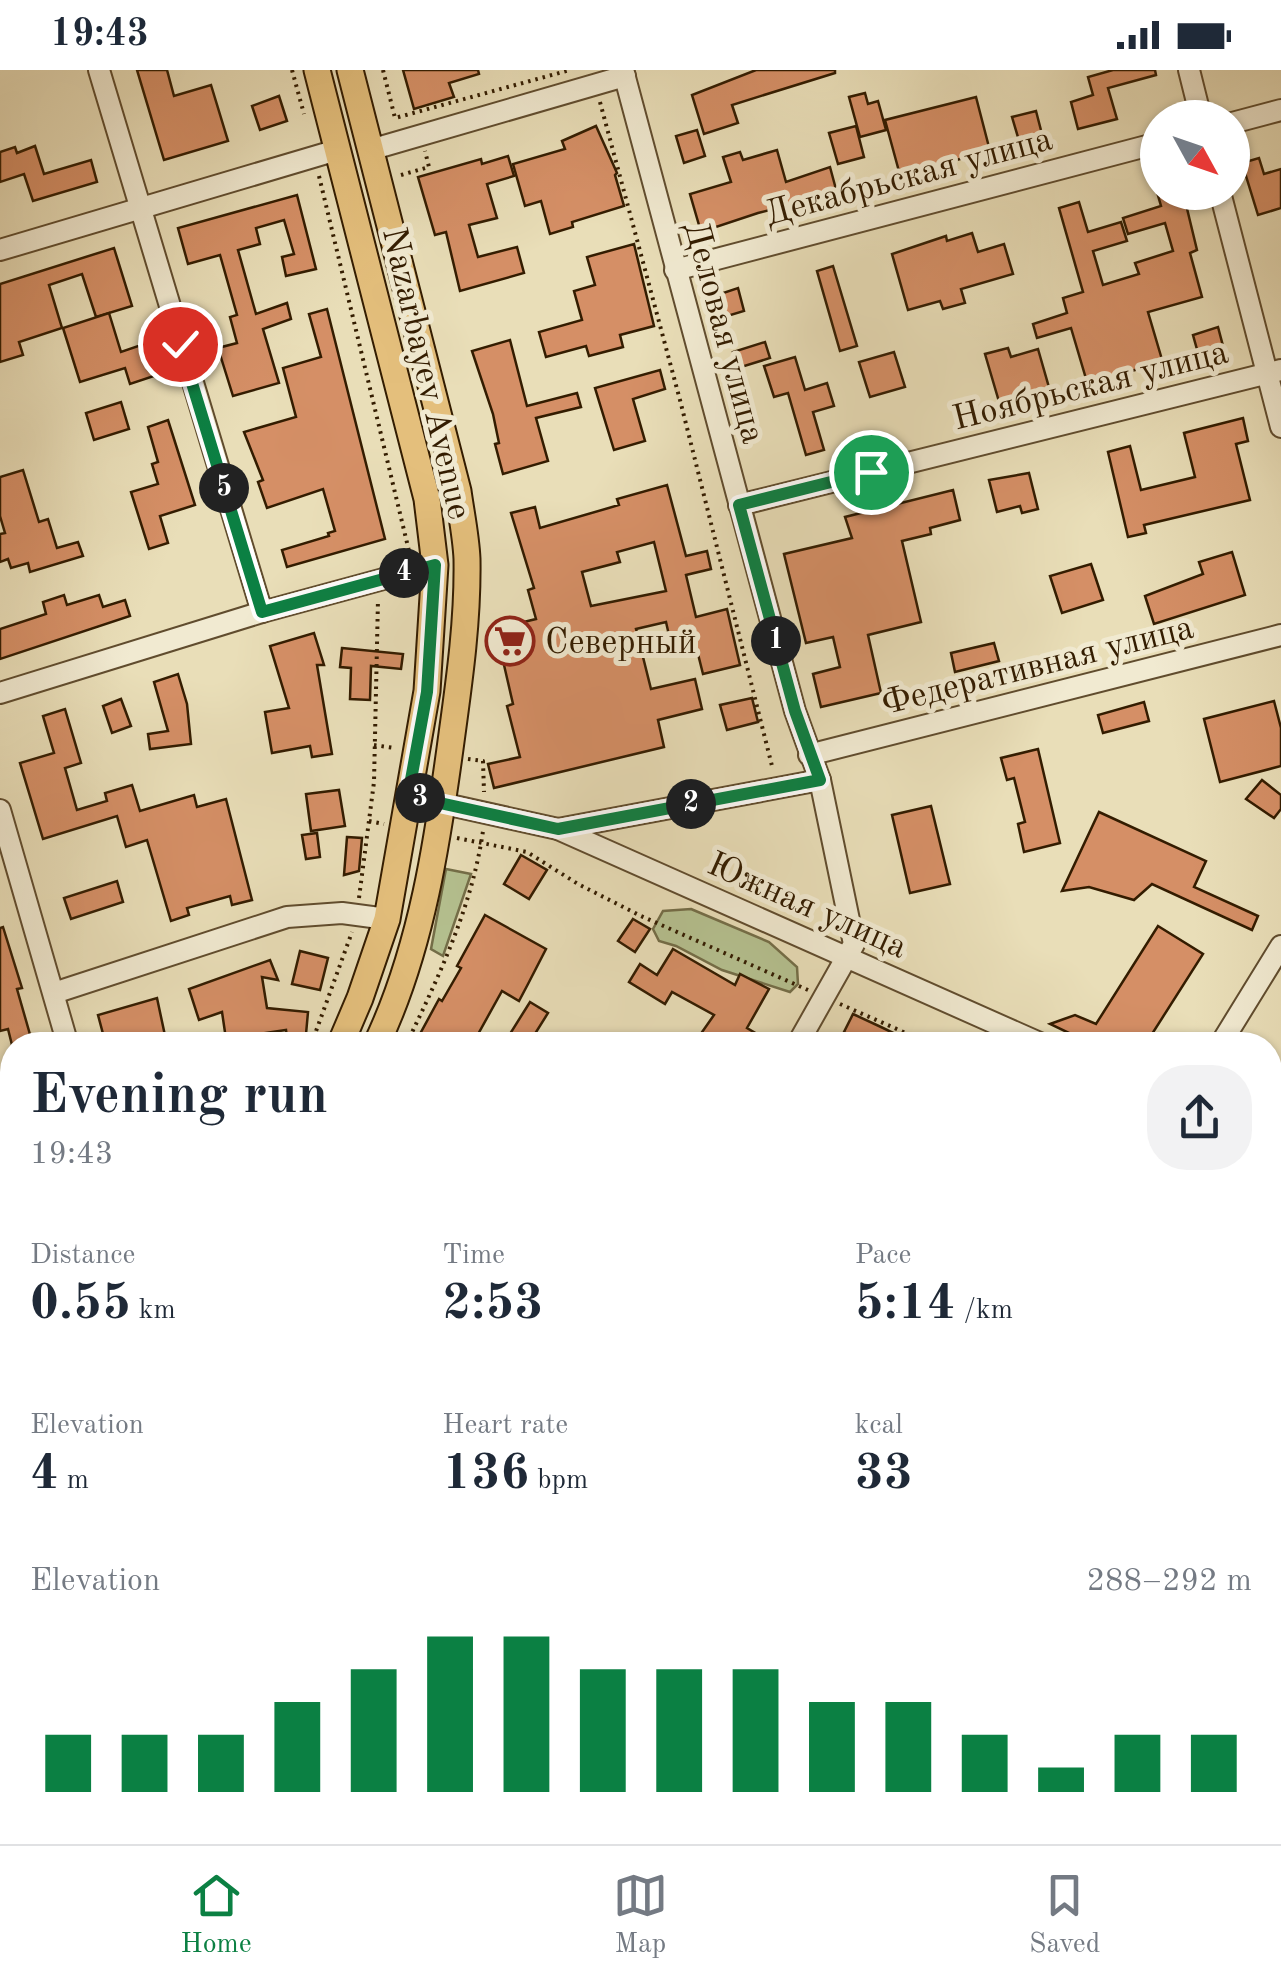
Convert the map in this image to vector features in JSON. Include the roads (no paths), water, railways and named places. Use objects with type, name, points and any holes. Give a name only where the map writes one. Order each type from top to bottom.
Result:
[{"type":"main road","name":"Nazarbayev Avenue","points":[[316,70],[326,154],[427,500],[427,692],[387,919],[346,1032]]},
{"type":"main road","name":"Nazarbayev Avenue","points":[[350,70],[458,491],[467,556],[459,686],[442,802],[414,943],[382,1032]]},
{"type":"street","points":[[99,70],[262,612]]},
{"type":"street","points":[[1189,70],[1196,100]]},
{"type":"street","points":[[370,150],[624,73]]},
{"type":"street","name":"Деловая улица","points":[[624,73],[739,505],[809,756],[820,780],[854,944],[848,956]]},
{"type":"street","points":[[1250,118],[1281,110]]},
{"type":"street","name":"Декабрьская улица","points":[[675,270],[1140,148]]},
{"type":"street","points":[[0,250],[326,154]]},
{"type":"street","points":[[1225,210],[1274,372],[1281,427]]},
{"type":"street","name":"Ноябрьская улица","points":[[739,505],[1274,372]]},
{"type":"street","points":[[0,693],[262,612],[424,568]]},
{"type":"street","name":"Федеративная улица","points":[[809,756],[1281,635]]},
{"type":"street","points":[[558,829],[820,780]]},
{"type":"street","name":"Южная улица","points":[[408,796],[558,829],[1015,1032]]},
{"type":"street","points":[[0,810],[64,1032]]},
{"type":"street","points":[[54,993],[286,917],[357,915],[387,919]]},
{"type":"street","points":[[1228,1032],[1281,946]]},
{"type":"street","points":[[805,1032],[848,956]]},
{"type":"place","name":"Северный","points":[[510,641]]}]
